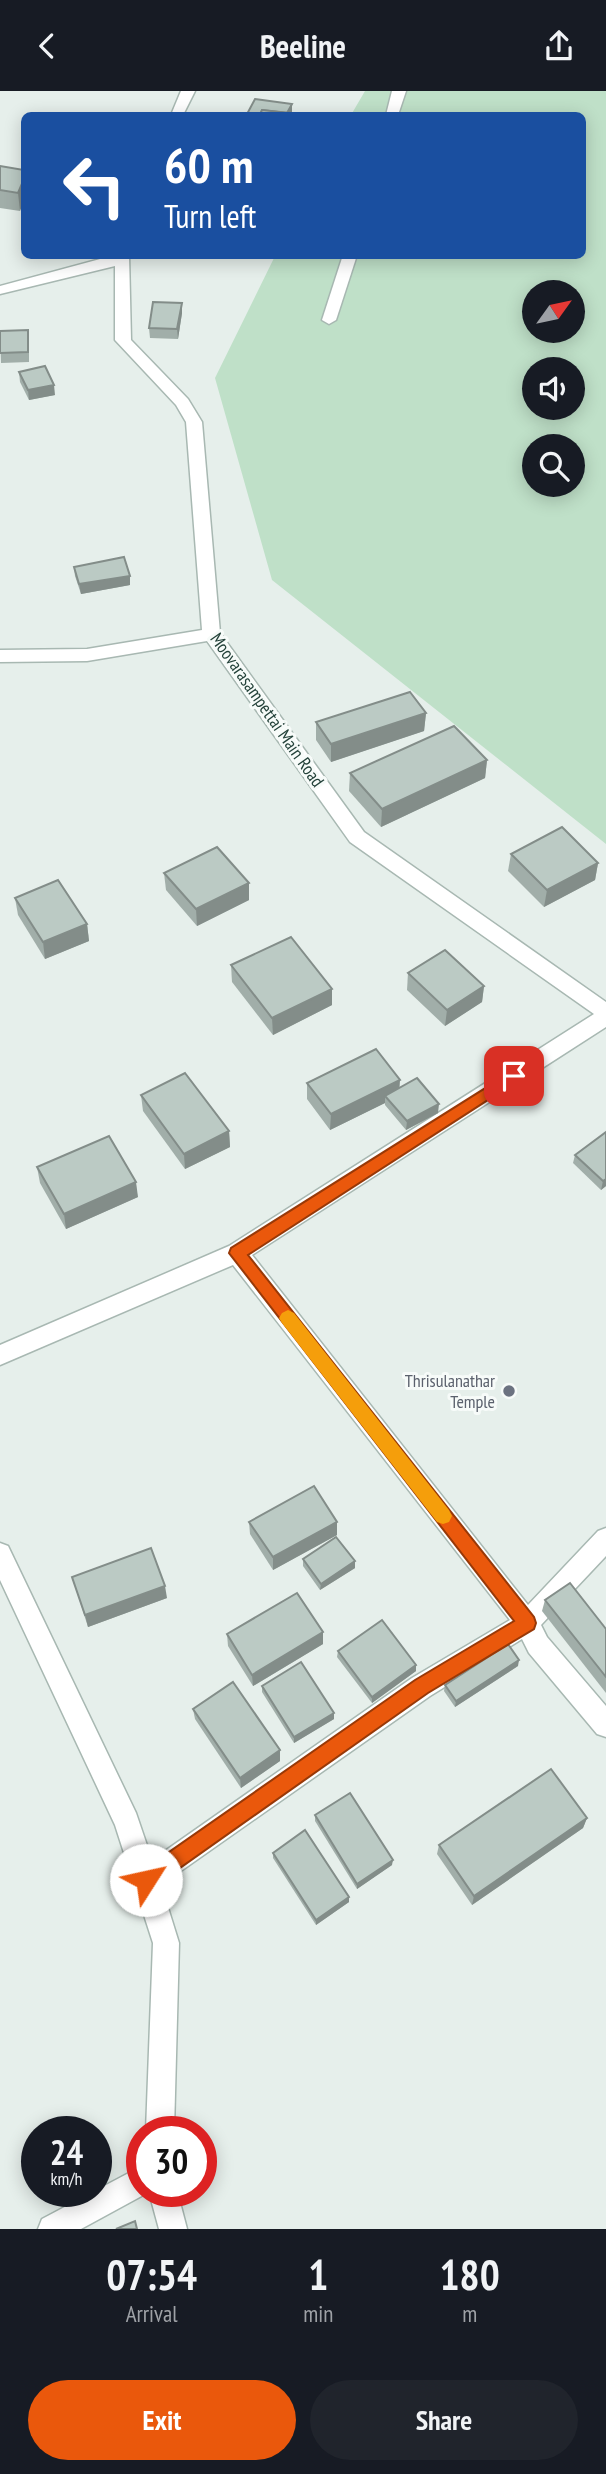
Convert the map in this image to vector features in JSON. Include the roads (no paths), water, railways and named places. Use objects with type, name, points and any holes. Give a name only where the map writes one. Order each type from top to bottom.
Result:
[{"type":"street","points":[[178,112],[188,91]]},
{"type":"street","points":[[393,112],[399,91]]},
{"type":"street","points":[[0,290],[117,259]]},
{"type":"street","name":"Moovarasampettai Main Road","points":[[121,259],[123,340],[182,402],[194,422],[211,634],[357,837],[606,1011]]},
{"type":"street","points":[[329,320],[349,259]]},
{"type":"street","points":[[0,279],[17,284]]},
{"type":"street","points":[[0,656],[87,655],[211,634]]},
{"type":"street","points":[[0,1355],[237,1253],[606,1017]]},
{"type":"street","points":[[237,1253],[527,1623],[538,1645],[606,1725]]},
{"type":"street","points":[[146,1880],[421,1687],[527,1623],[606,1539]]},
{"type":"street","points":[[0,1554],[127,1822],[166,1943],[160,2116]]},
{"type":"street","points":[[52,2229],[126,2189]]},
{"type":"street","points":[[167,2207],[173,2229]]},
{"type":"place","name":"Thrisulanathar Temple","points":[[509,1391]]}]
